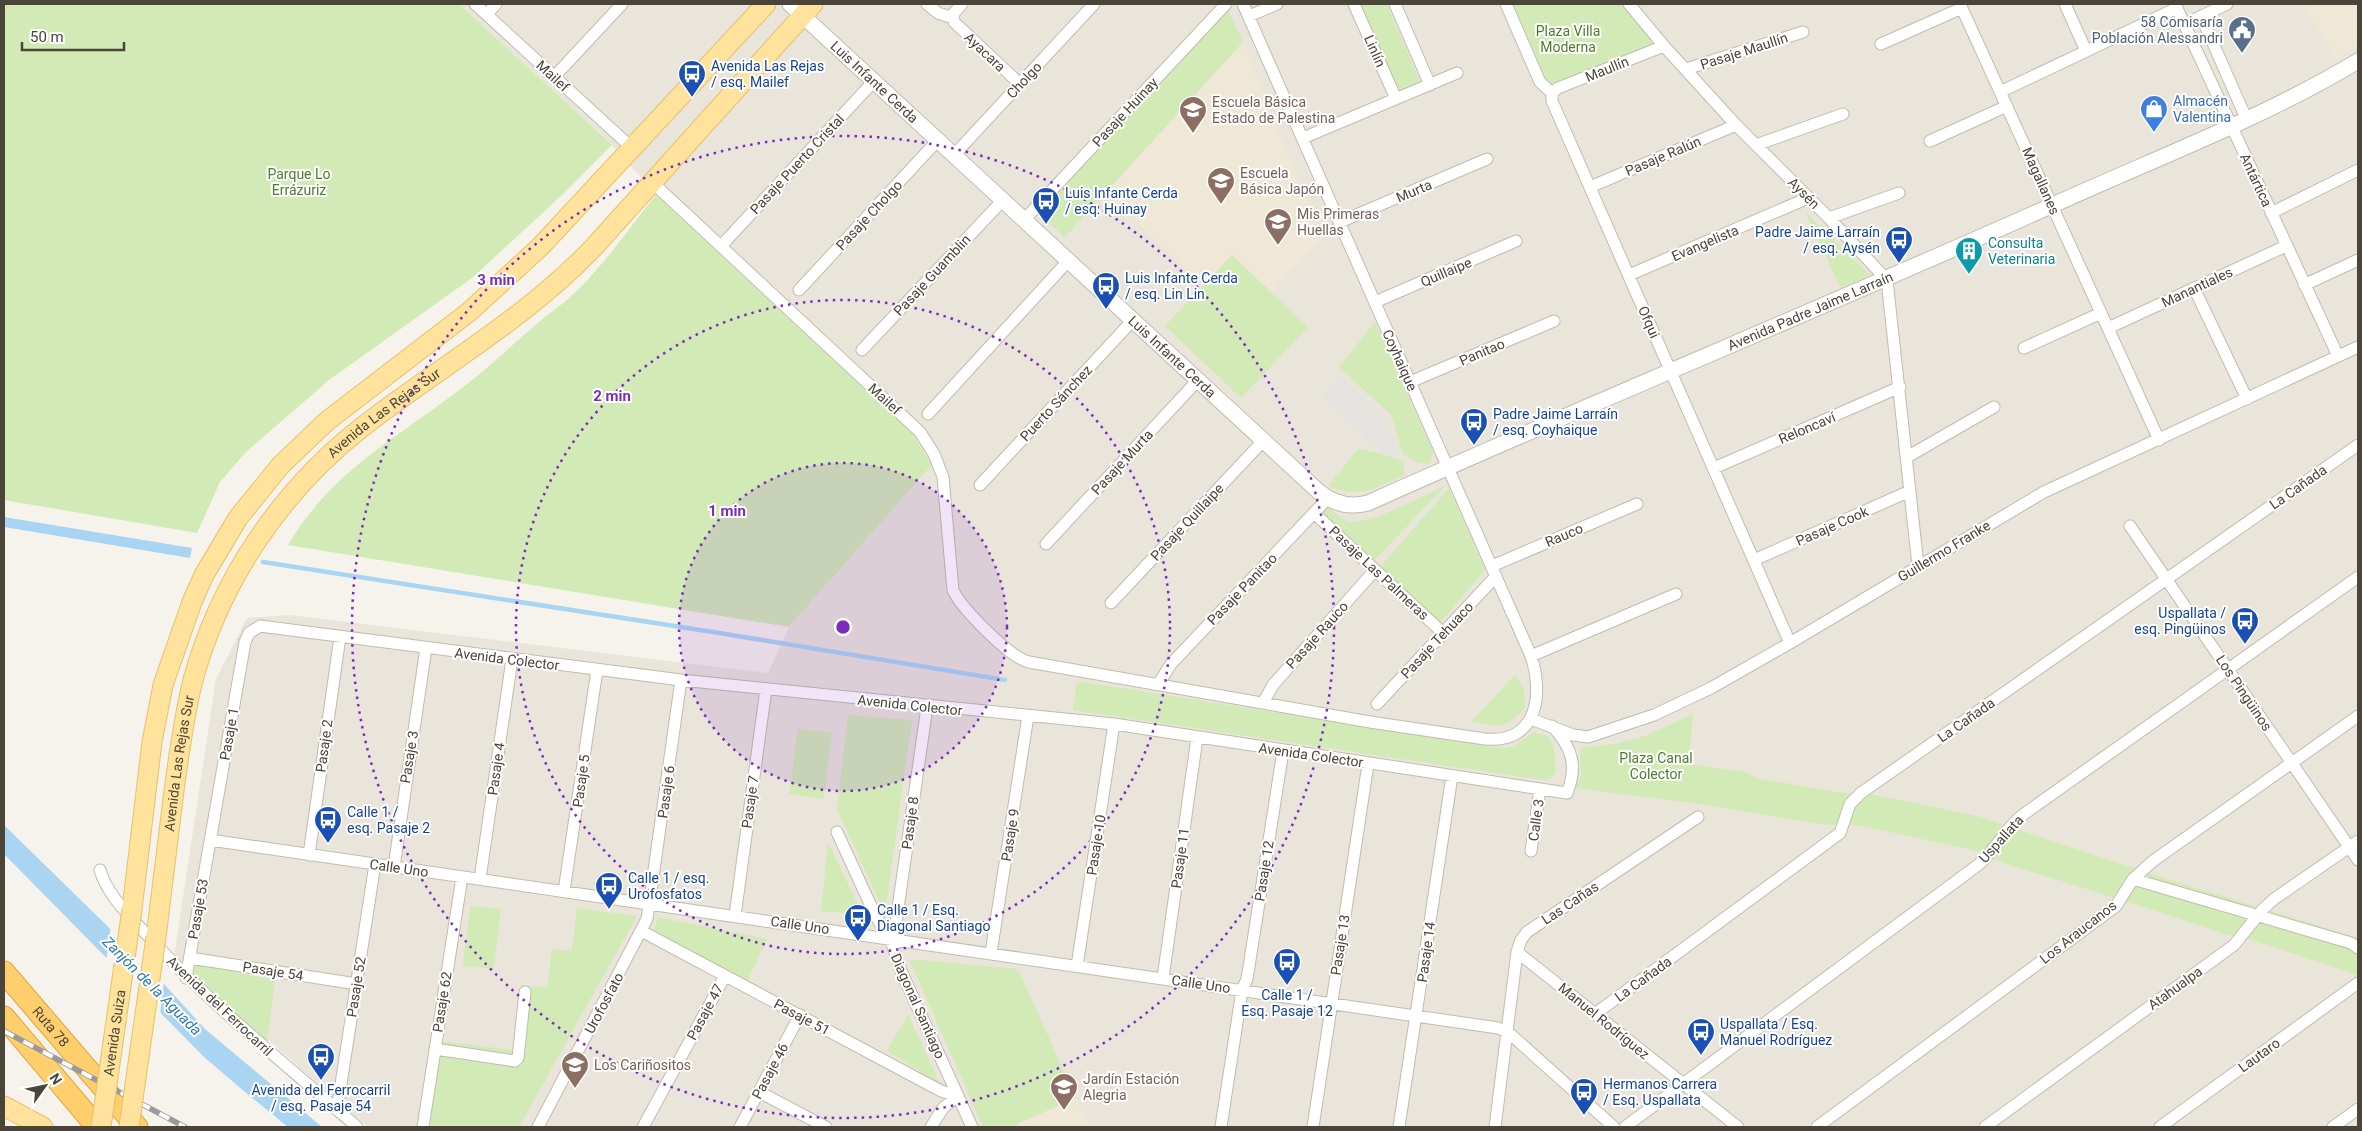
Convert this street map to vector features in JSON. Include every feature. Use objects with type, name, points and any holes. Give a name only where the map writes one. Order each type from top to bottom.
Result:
[{"type":"highway","name":"Ruta 78","points":[[4,972],[137,1127]]},
{"type":"highway","name":"Ruta 78","points":[[4,1017],[97,1127]]},
{"type":"main road","name":"Avenida Las Rejas Sur","points":[[132,909],[152,742],[163,685],[192,602],[204,575],[234,525],[258,491],[303,443],[352,400],[444,332],[495,290],[578,208],[631,147],[766,4]]},
{"type":"main road","name":"Avenida Las Rejas Sur","points":[[156,937],[187,704],[211,628],[225,595],[247,555],[299,486],[341,445],[441,368],[497,331],[540,298],[576,265],[652,182],[802,8]]},
{"type":"main road","name":"Avenida Suiza","points":[[101,1127],[132,909]]},
{"type":"main road","name":"Avenida Suiza","points":[[129,1127],[156,937]]},
{"type":"main road","points":[[4,1106],[43,1127]]},
{"type":"street","name":"Mailef","points":[[475,4],[631,147]]},
{"type":"street","points":[[487,14],[496,4]]},
{"type":"street","points":[[554,77],[622,4]]},
{"type":"street","name":"Ayacara","points":[[927,4],[938,13],[952,18],[956,25],[1020,84]]},
{"type":"street","points":[[952,18],[955,11],[962,4]]},
{"type":"street","name":"Cholgo","points":[[954,155],[1094,4]]},
{"type":"street","name":"Pasaje Huinay","points":[[1024,220],[1226,4]]},
{"type":"street","name":"Coyhaique","points":[[1243,4],[1531,656],[1538,691],[1531,719]]},
{"type":"street","points":[[1249,16],[1277,4]]},
{"type":"street","name":"Linlín","points":[[1354,4],[1396,99]]},
{"type":"street","points":[[1395,4],[1430,85]]},
{"type":"street","name":"Ofqui","points":[[1506,4],[1540,82],[1552,93],[1552,101],[1790,642]]},
{"type":"street","name":"Aysén","points":[[1629,4],[1664,46],[1736,125],[1830,218],[1886,280]]},
{"type":"street","points":[[2065,4],[2086,52]]},
{"type":"street","points":[[2185,24],[2227,4]]},
{"type":"street","points":[[1881,44],[1961,6]]},
{"type":"street","name":"Magallanes","points":[[1961,6],[2159,440]]},
{"type":"street","points":[[2000,92],[2086,52],[2176,6]]},
{"type":"street","name":"Antártica","points":[[2176,6],[2338,356]]},
{"type":"street","name":"Luis Infante Cerda","points":[[802,8],[874,81],[1263,441],[1328,498],[1345,505],[1368,504],[1448,467]]},
{"type":"street","points":[[2201,16],[2246,118]]},
{"type":"street","name":"Pasaje Maullín","points":[[1686,70],[1803,32]]},
{"type":"street","name":"Maullín","points":[[1552,93],[1558,88],[1664,46]]},
{"type":"street","name":"Avenida Padre Jaime Larraín","points":[[1448,467],[1886,280],[2231,125],[2300,92],[2358,60]]},
{"type":"street","points":[[1303,138],[1457,74]]},
{"type":"street","name":"Pasaje Puerto Cristal","points":[[721,246],[874,81]]},
{"type":"street","points":[[1930,141],[2007,106]]},
{"type":"street","points":[[1756,144],[1844,114]]},
{"type":"street","name":"Pasaje Ralún","points":[[1590,187],[1736,125]]},
{"type":"street","name":"Pasaje Cholgo","points":[[799,290],[938,140]]},
{"type":"street","name":"Murta","points":[[1340,222],[1487,159]]},
{"type":"street","points":[[2271,213],[2358,170]]},
{"type":"street","name":"Mailef","points":[[652,182],[920,432],[934,454],[943,477],[951,583],[956,597],[1010,653],[1018,659],[1029,662],[1159,683]]},
{"type":"street","points":[[1830,218],[1899,193]]},
{"type":"street","name":"Evangelista","points":[[1629,275],[1808,198]]},
{"type":"street","name":"Pasaje Guamblin","points":[[862,350],[1002,200]]},
{"type":"street","name":"Quillaipe","points":[[1375,302],[1516,242]]},
{"type":"street","name":"Manantiales","points":[[2108,328],[2286,246]]},
{"type":"street","points":[[2304,285],[2358,260]]},
{"type":"street","points":[[928,414],[1068,261]]},
{"type":"street","points":[[1886,280],[1900,387],[1918,566]]},
{"type":"street","points":[[2194,288],[2247,398]]},
{"type":"street","points":[[2024,348],[2101,313]]},
{"type":"street","name":"Puerto Sánchez","points":[[980,485],[1133,320]]},
{"type":"street","name":"Panitao","points":[[1410,382],[1554,322]]},
{"type":"street","name":"Guillermo Franke","points":[[1531,719],[1580,736],[1611,731],[1654,716],[1711,688],[2044,492],[2358,347]]},
{"type":"street","name":"Pasaje Murta","points":[[1046,544],[1198,380]]},
{"type":"street","name":"Reloncaví","points":[[1714,468],[1900,387]]},
{"type":"street","points":[[1907,457],[1994,407]]},
{"type":"street","name":"Pasaje Quillaipe","points":[[1111,604],[1263,441]]},
{"type":"street","name":"La Cañada","points":[[1595,1014],[1840,833],[1850,804],[1861,793],[2358,445]]},
{"type":"street","name":"Pasaje Cook","points":[[1754,560],[1910,491]]},
{"type":"street","name":"Pasaje Panitao","points":[[1159,683],[1171,664],[1328,498]]},
{"type":"street","name":"Rauco","points":[[1494,571],[1637,504]]},
{"type":"street","name":"Pasaje Las Palmeras","points":[[1314,513],[1443,633]]},
{"type":"street","name":"Los Pingüinos","points":[[2130,526],[2292,762],[2354,844],[2358,860]]},
{"type":"street","name":"Pasaje Rauco","points":[[1263,702],[1273,684],[1375,570]]},
{"type":"street","name":"Pasaje Tehuaco","points":[[1377,704],[1443,633],[1494,571]]},
{"type":"street","name":"Uspallata","points":[[1625,1127],[1978,865],[1992,852],[2009,827],[2024,814],[2358,577]]},
{"type":"street","points":[[1531,656],[1676,594]]},
{"type":"street","name":"Avenida Colector","points":[[252,630],[264,626],[681,680],[926,707],[1114,724],[1567,793],[1572,781],[1574,768],[1572,756],[1568,746],[1552,726]]},
{"type":"street","name":"Pasaje 1","points":[[210,840],[245,642],[252,630]]},
{"type":"street","name":"Pasaje 2","points":[[309,855],[340,637]]},
{"type":"street","name":"Pasaje 3","points":[[394,867],[426,648]]},
{"type":"street","name":"Pasaje 4","points":[[480,879],[512,659]]},
{"type":"street","name":"Pasaje 5","points":[[564,891],[597,670]]},
{"type":"street","name":"Pasaje 6","points":[[650,904],[681,680]]},
{"type":"street","points":[[1159,683],[1370,722],[1494,740],[1519,732],[1531,719]]},
{"type":"street","name":"Pasaje 7","points":[[735,916],[766,689]]},
{"type":"street","name":"Pasaje 8","points":[[890,938],[896,922],[926,707]]},
{"type":"street","name":"Pasaje 9","points":[[991,953],[1028,716]]},
{"type":"street","name":"Los Araucanos","points":[[1817,1127],[2116,906],[2133,879],[2153,861],[2358,716]]},
{"type":"street","name":"Pasaje 10","points":[[1078,966],[1114,724]]},
{"type":"street","name":"Pasaje 11","points":[[1163,978],[1197,738]]},
{"type":"street","name":"Pasaje 12","points":[[1221,1127],[1242,990],[1247,980],[1283,751]]},
{"type":"street","name":"Pasaje 13","points":[[1313,1127],[1368,764]]},
{"type":"street","name":"Pasaje 14","points":[[1398,1127],[1452,776]]},
{"type":"street","name":"Calle 3","points":[[1531,851],[1540,789]]},
{"type":"street","name":"Las Cañas","points":[[1495,1127],[1517,952],[1521,940],[1527,932],[1698,817]]},
{"type":"street","name":"Diagonal Santiago","points":[[837,832],[876,917],[890,938],[902,973],[972,1127]]},
{"type":"street","name":"Calle Uno","points":[[210,840],[1163,978],[1498,1028],[1508,1032]]},
{"type":"street","name":"Pasaje 53","points":[[186,978],[210,840]]},
{"type":"street","name":"Atahualpa","points":[[1985,1127],[2234,945],[2256,917],[2274,899],[2354,844]]},
{"type":"street","name":"Pasaje 52","points":[[337,1110],[375,864]]},
{"type":"street","name":"Avenida del Ferrocarril","points":[[100,870],[111,894],[186,978],[357,1127]]},
{"type":"street","name":"Pasaje 62","points":[[423,1127],[462,876]]},
{"type":"street","points":[[2133,879],[2256,917],[2350,943],[2358,948]]},
{"type":"street","name":"Urofosfato","points":[[538,1127],[642,932],[650,904]]},
{"type":"street","name":"Pasaje 51","points":[[647,934],[941,1091],[958,1096]]},
{"type":"street","name":"Manuel Rodríguez","points":[[1517,952],[1738,1127]]},
{"type":"street","name":"Pasaje 54","points":[[190,958],[356,984]]},
{"type":"street","name":"Pasaje 47","points":[[643,1127],[725,976]]},
{"type":"street","name":"Lautaro","points":[[2160,1127],[2358,983]]},
{"type":"street","points":[[435,1049],[515,1061],[518,1058],[525,992]]},
{"type":"street","name":"Pasaje 46","points":[[740,1127],[800,1016]]},
{"type":"street","points":[[1508,1032],[1614,1127]]},
{"type":"street","points":[[759,1092],[826,1127]]},
{"type":"street","points":[[932,1127],[943,1108],[958,1096]]},
{"type":"street","points":[[2333,1127],[2358,1109]]},
{"type":"shaded area","points":[[459,4],[2358,4],[2358,1127],[367,1127],[174,957],[216,679],[247,618],[289,615],[768,673],[789,627],[932,465],[913,434],[659,197],[612,145]]},
{"type":"shaded area","points":[[2303,4],[2358,4],[2358,46],[2336,59]]},
{"type":"shaded area","points":[[1243,42],[1282,141],[1324,237],[1271,292],[1232,255],[1204,285],[1106,193]]},
{"type":"shaded area","points":[[1341,376],[1387,420],[1399,455],[1381,451],[1322,398]]},
{"type":"shaded area","name":"Jardín Estación Alegria","points":[[1076,1098],[1089,1127],[1018,1127],[1016,1124]]},
{"type":"green space","name":"Parque Lo Errázuriz","points":[[4,4],[459,4],[612,145],[561,196],[472,278],[329,380],[246,452],[220,482],[197,533],[4,500]]},
{"type":"green space","points":[[1360,4],[1387,4],[1421,84],[1398,94]]},
{"type":"green space","name":"Plaza Villa Moderna","points":[[1513,4],[1623,4],[1655,43],[1549,85]]},
{"type":"green space","points":[[1226,6],[1243,42],[1065,237],[1035,211]]},
{"type":"green space","points":[[656,195],[913,434],[932,465],[789,627],[288,545],[305,519],[343,477],[364,459],[469,382],[578,290],[606,259]]},
{"type":"green space","points":[[1805,212],[1870,275],[1841,288]]},
{"type":"green space","points":[[1232,255],[1308,327],[1241,398],[1165,326]]},
{"type":"green space","points":[[1375,322],[1433,452],[1430,462],[1419,463],[1403,454],[1391,415],[1339,367]]},
{"type":"green space","points":[[1358,449],[1382,454],[1404,462],[1404,475],[1367,491],[1350,492],[1328,486]]},
{"type":"green space","points":[[1446,485],[1374,561],[1319,513],[1326,505],[1345,520],[1357,522],[1397,509]]},
{"type":"green space","points":[[1449,488],[1485,570],[1439,624],[1380,567]]},
{"type":"green space","points":[[1515,675],[1524,690],[1525,708],[1512,720],[1501,725],[1489,725],[1472,721]]},
{"type":"green space","points":[[1077,681],[1501,748],[1514,746],[1534,732],[1548,736],[1554,746],[1556,773],[1548,780],[1535,779],[1073,710]]},
{"type":"green space","name":"Plaza Canal Colector","points":[[1693,714],[1689,764],[1746,772],[1756,778],[1843,793],[1871,794],[1981,817],[2158,876],[2358,938],[2358,975],[2249,939],[2225,934],[2006,864],[1973,850],[1857,825],[1824,825],[1693,803],[1574,788],[1581,777],[1580,748],[1615,744],[1645,736]]},
{"type":"green space","points":[[848,715],[912,720],[885,914],[837,809]]},
{"type":"green space","points":[[798,728],[832,733],[824,799],[789,794]]},
{"type":"green space","points":[[828,842],[863,915],[821,911]]},
{"type":"green space","points":[[470,906],[501,909],[494,969],[463,966]]},
{"type":"green space","points":[[577,908],[637,916],[519,1127],[429,1127],[439,1041],[513,1050],[521,985],[547,988],[552,949],[572,951]]},
{"type":"green space","points":[[658,917],[767,939],[748,980],[652,935]]},
{"type":"green space","points":[[909,959],[1018,969],[1076,1098],[1017,1124],[1018,1127],[983,1127]]},
{"type":"green space","points":[[191,963],[275,980],[267,1044],[190,975]]},
{"type":"green space","points":[[908,1014],[940,1084],[887,1051]]},
{"type":"water","points":[[4,517],[192,548],[190,558],[4,527]]},
{"type":"water","name":"Zanjón de la Aguada","points":[[4,825],[143,961],[205,1029],[322,1127],[288,1127],[204,1057],[4,854]]},
{"type":"pier","points":[[111,926],[164,981],[160,1015],[106,961]]},
{"type":"waterway","points":[[263,562],[713,632],[1005,680]]},
{"type":"railway","points":[[4,1031],[185,1127]]},
{"type":"place","name":"58 Comisaría Población Alessandri","points":[[2242,54]]},
{"type":"place","name":"Avenida Las Rejas / esq. Mailef","points":[[692,98]]},
{"type":"place","name":"Almacén Valentina","points":[[2154,133]]},
{"type":"place","name":"Escuela Básica Estado de Palestina","points":[[1193,134]]},
{"type":"place","name":"Escuela Básica Japón","points":[[1221,205]]},
{"type":"place","name":"Luis Infante Cerda / esq. Huinay","points":[[1046,225]]},
{"type":"place","name":"Mis Primeras Huellas","points":[[1278,246]]},
{"type":"place","name":"Padre Jaime Larraín / esq. Aysén","points":[[1899,264]]},
{"type":"place","name":"Consulta Veterinaria","points":[[1969,275]]},
{"type":"place","name":"Luis Infante Cerda / esq. Lin Lin","points":[[1106,310]]},
{"type":"place","name":"Padre Jaime Larraín / esq. Coyhaique","points":[[1474,446]]},
{"type":"place","name":"Uspallata / esq. Pingüinos","points":[[2245,645]]},
{"type":"place","name":"Calle 1 / esq. Pasaje 2","points":[[328,844]]},
{"type":"place","name":"Calle 1 / esq. Urofosfatos","points":[[609,910]]},
{"type":"place","name":"Calle 1 / Esq. Diagonal Santiago","points":[[858,942]]},
{"type":"place","name":"Calle 1 / Esq. Pasaje 12","points":[[1287,986]]},
{"type":"place","name":"Uspallata / Esq. Manuel Rodríguez","points":[[1701,1056]]},
{"type":"place","name":"Avenida del Ferrocarril / esq. Pasaje 54","points":[[321,1081]]},
{"type":"place","name":"Los Cariñositos","points":[[575,1089]]},
{"type":"place","name":"Jardín Estación Alegria","points":[[1064,1111]]},
{"type":"place","name":"Hermanos Carrera / Esq. Uspallata","points":[[1584,1116]]}]
